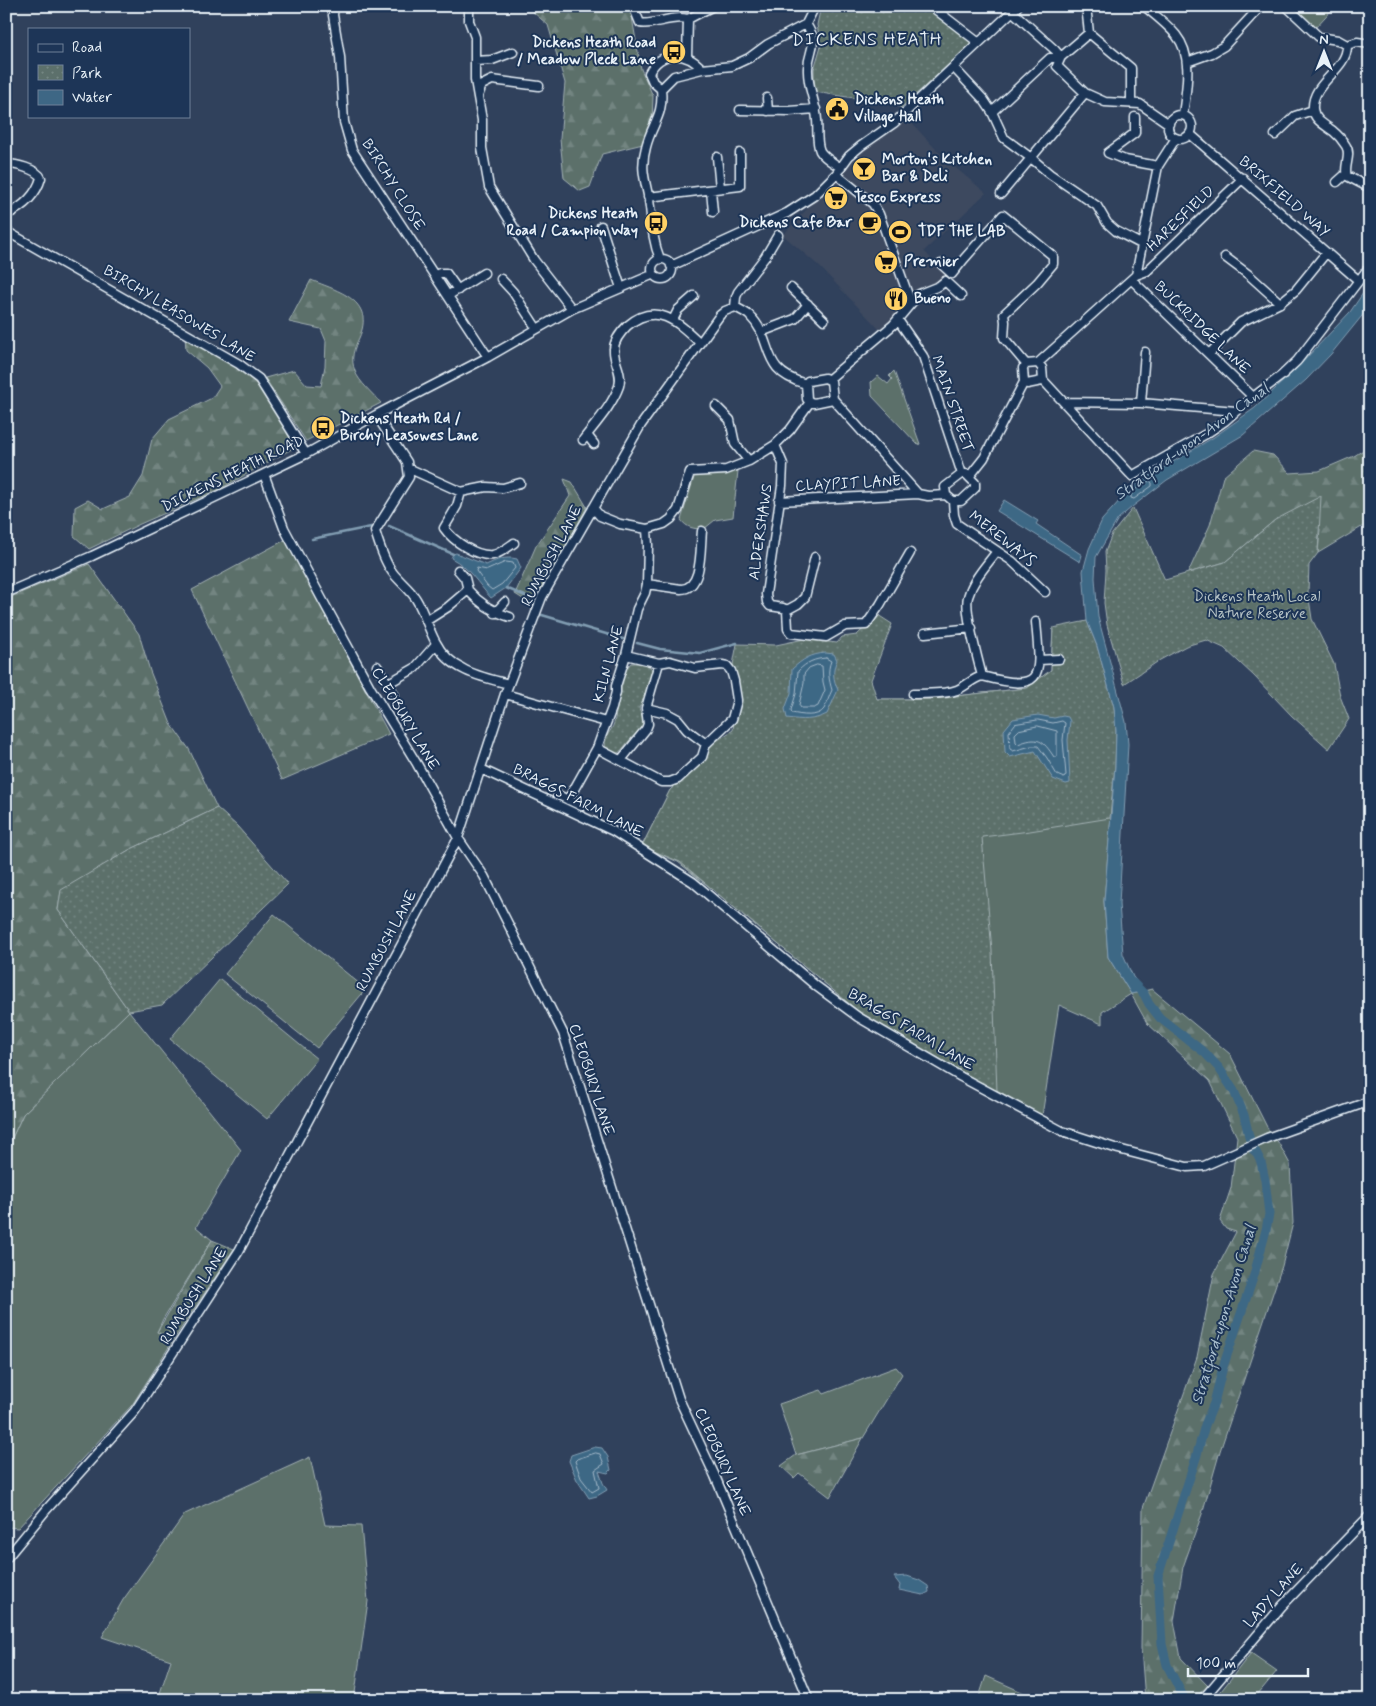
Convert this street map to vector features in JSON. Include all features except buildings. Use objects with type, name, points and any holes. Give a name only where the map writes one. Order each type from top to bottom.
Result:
[{"type":"street","name":"BIRCHY CLOSE","points":[[334,6],[333,15],[340,57],[344,122],[352,150],[488,357]]},
{"type":"street","points":[[633,6],[640,23],[645,24],[671,18],[688,19],[713,6]]},
{"type":"street","points":[[660,259],[642,172],[646,145],[657,123],[661,109],[661,89],[674,76],[702,69],[732,66],[749,58],[776,39],[806,24],[816,6]]},
{"type":"street","points":[[931,6],[979,43]]},
{"type":"street","points":[[1086,6],[1089,32],[1131,68],[1135,132],[1108,153],[1126,160],[1158,166]]},
{"type":"street","points":[[1144,6],[1178,37],[1187,62],[1188,78],[1183,116]]},
{"type":"street","points":[[1187,62],[1212,53],[1224,46],[1261,6]]},
{"type":"street","points":[[1286,6],[1319,37],[1338,40],[1347,45],[1357,42],[1370,44]]},
{"type":"street","points":[[671,266],[786,213],[815,195],[838,171],[849,156],[894,123],[1016,9],[1061,57]]},
{"type":"street","points":[[469,10],[469,21],[475,37],[475,80],[482,120],[482,148],[489,187],[534,260],[572,309]]},
{"type":"street","points":[[687,57],[688,19]]},
{"type":"street","points":[[806,24],[813,34],[814,44],[808,65],[808,79],[816,109],[819,148],[822,154],[838,171],[873,204],[879,214],[911,303]]},
{"type":"street","points":[[1089,32],[1061,57],[1057,66],[1085,93],[1105,102],[1134,108],[1140,104],[1169,124]]},
{"type":"street","points":[[1336,182],[1346,174],[1348,148],[1335,132],[1317,118],[1313,110],[1314,101],[1319,90],[1343,60],[1347,53],[1347,45]]},
{"type":"street","points":[[475,61],[492,60],[514,52]]},
{"type":"street","points":[[661,89],[653,82],[650,73],[654,64],[662,59],[673,55],[687,57],[695,61],[702,69]]},
{"type":"street","points":[[992,112],[1050,58],[1061,57]]},
{"type":"street","points":[[954,68],[984,100],[1004,138],[1050,174],[1097,206],[1107,223],[1116,230],[1141,244]]},
{"type":"street","points":[[478,97],[482,85],[492,80],[539,86]]},
{"type":"street","points":[[1002,194],[1085,93]]},
{"type":"street","points":[[767,98],[768,111]]},
{"type":"street","points":[[740,110],[816,109]]},
{"type":"street","points":[[1276,136],[1295,116],[1313,110]]},
{"type":"street","points":[[1176,116],[1187,117],[1192,123],[1192,130],[1184,139],[1176,138],[1170,134],[1169,124],[1176,116]]},
{"type":"street","name":"BRIXFIELD WAY","points":[[1190,134],[1243,178],[1358,280]]},
{"type":"street","points":[[1026,364],[1038,363],[1134,277],[1158,166],[1176,138]]},
{"type":"street","points":[[648,197],[740,186],[740,154]]},
{"type":"street","points":[[717,157],[720,188]]},
{"type":"street","points":[[6,164],[13,164],[38,173],[41,178],[29,201],[6,215]]},
{"type":"street","points":[[1346,174],[1370,188]]},
{"type":"street","name":"HARESFIELD","points":[[1134,277],[1147,271],[1243,178]]},
{"type":"street","points":[[711,190],[713,212]]},
{"type":"street","points":[[786,213],[792,221]]},
{"type":"street","points":[[941,264],[952,274],[1003,215],[1053,256],[1053,264],[1037,283],[1004,314],[1004,338],[1026,364]]},
{"type":"street","points":[[601,226],[621,288]]},
{"type":"street","name":"BIRCHY LEASOWES LANE","points":[[6,231],[110,289],[251,372],[258,379],[306,454]]},
{"type":"street","points":[[778,235],[765,257],[738,292],[735,307],[748,314],[761,332],[774,365],[784,375],[806,384]]},
{"type":"street","points":[[1209,354],[1241,322],[1280,303],[1296,290],[1326,253]]},
{"type":"street","points":[[1225,257],[1249,275],[1280,303]]},
{"type":"street","points":[[660,259],[668,261],[671,266],[671,272],[667,277],[658,278],[654,274],[653,265],[660,259]]},
{"type":"street","points":[[1038,363],[1042,368],[1043,380],[1132,476],[1206,434],[1271,384],[1297,361],[1370,266]]},
{"type":"street","points":[[435,275],[446,273],[458,290]]},
{"type":"street","points":[[449,295],[484,273]]},
{"type":"street","name":"DICKENS HEATH ROAD","points":[[6,593],[92,556],[306,454],[488,357],[572,309],[654,274]]},
{"type":"street","name":"BUCKRIDGE LANE","points":[[1134,277],[1209,354],[1248,401]]},
{"type":"street","points":[[501,279],[513,292],[537,330]]},
{"type":"street","points":[[806,384],[808,381],[829,379],[898,320],[919,294],[945,281],[961,296]]},
{"type":"street","points":[[792,288],[824,320]]},
{"type":"street","points":[[673,320],[678,310],[694,296]]},
{"type":"street","points":[[761,332],[794,320],[808,304]]},
{"type":"street","name":"RUMBUSH LANE","points":[[6,1559],[47,1509],[135,1411],[239,1251],[458,838],[505,694],[542,597],[640,425],[720,315],[735,307]]},
{"type":"street","points":[[594,444],[585,438],[608,406],[619,386],[620,373],[614,348],[617,338],[632,322],[644,316],[656,315],[673,320],[700,342]]},
{"type":"street","name":"MAIN STREET","points":[[898,320],[922,356],[965,475]]},
{"type":"street","points":[[1141,403],[1145,352]]},
{"type":"street","points":[[965,475],[975,483],[975,488],[961,501],[953,501],[946,495],[945,487],[965,475],[984,458],[1024,382],[1023,368],[1026,364]]},
{"type":"street","points":[[829,379],[831,381],[833,399],[918,494],[928,496],[946,495]]},
{"type":"street","points":[[1024,382],[1027,384],[1043,380]]},
{"type":"street","points":[[806,384],[807,399],[810,402]]},
{"type":"street","points":[[810,402],[814,403],[833,399]]},
{"type":"street","points":[[593,508],[600,516],[620,524],[647,529],[664,524],[678,510],[685,474],[690,472],[726,470],[749,461],[775,445],[790,430],[810,402]]},
{"type":"street","points":[[1064,402],[1141,403],[1236,411]]},
{"type":"street","points":[[716,406],[730,420],[735,444],[749,461]]},
{"type":"street","points":[[376,415],[407,462],[409,477],[377,527],[392,572],[416,598],[436,644],[446,659],[455,666],[509,684]]},
{"type":"street","name":"ALDERSHAWS","points":[[775,445],[783,464],[766,594],[767,602],[770,606],[787,610]]},
{"type":"street","points":[[408,468],[461,492],[486,487],[503,488],[520,483]]},
{"type":"street","name":"CLEOBURY LANE","points":[[264,474],[284,528],[323,601],[370,687],[458,838],[484,876],[563,1033],[679,1399],[715,1476],[809,1700]]},
{"type":"street","points":[[461,492],[457,506],[444,528],[448,534],[477,552],[491,555],[502,552],[514,542]]},
{"type":"street","name":"CLAYPIT LANE","points":[[779,501],[918,494]]},
{"type":"street","name":"MEREWAYS","points":[[953,501],[954,516],[957,524],[1012,561],[1044,592]]},
{"type":"street","name":"KILN LANE","points":[[568,800],[596,748],[612,708],[616,686],[647,584],[647,529]]},
{"type":"street","points":[[647,584],[681,589],[692,586],[696,580],[702,531]]},
{"type":"street","points":[[982,676],[967,599],[975,580],[997,552]]},
{"type":"street","points":[[815,557],[806,597],[787,610],[788,629],[791,633],[826,638],[845,626],[866,625],[884,599],[910,553]]},
{"type":"street","points":[[458,570],[465,578],[468,590],[478,601],[496,613],[510,618]]},
{"type":"street","points":[[680,599],[681,589]]},
{"type":"street","points":[[426,621],[448,607],[468,590]]},
{"type":"street","points":[[496,613],[505,602]]},
{"type":"street","points":[[913,694],[958,690],[973,679],[982,676],[1011,682],[1027,682],[1034,678],[1038,671],[1039,660],[1036,622]]},
{"type":"street","points":[[925,633],[972,628]]},
{"type":"street","points":[[387,684],[415,668],[436,644]]},
{"type":"street","points":[[596,748],[661,782],[670,782],[678,779],[702,757],[706,744],[732,719],[737,700],[731,671],[727,666],[695,668],[670,661],[659,663],[626,656]]},
{"type":"street","points":[[1039,660],[1059,660]]},
{"type":"street","points":[[621,760],[648,724],[646,708],[659,663]]},
{"type":"street","points":[[377,666],[394,694]]},
{"type":"street","points":[[505,694],[606,722]]},
{"type":"street","points":[[646,708],[667,713],[678,719],[687,730],[706,744]]},
{"type":"street","name":"BRAGGS FARM LANE","points":[[481,769],[613,831],[692,882],[816,986],[858,1017],[961,1077],[1062,1131],[1187,1167],[1204,1166],[1243,1150],[1259,1141],[1370,1101]]},
{"type":"street","points":[[558,795],[581,806]]},
{"type":"street","name":"LADY LANE","points":[[1202,1700],[1282,1606],[1370,1515]]},
{"type":"shaded area","points":[[906,117],[946,160],[986,193],[924,251],[946,274],[937,285],[913,294],[890,322],[879,329],[820,267],[783,235],[844,169],[871,144]]},
{"type":"green space","points":[[526,6],[630,6],[641,69],[653,96],[652,122],[643,144],[602,154],[590,187],[580,191],[564,178],[560,139],[565,83],[548,25]]},
{"type":"green space","points":[[821,6],[925,6],[972,43],[901,108],[895,104],[814,92],[814,69],[821,46],[817,25]]},
{"type":"green space","points":[[1292,6],[1335,6],[1314,29]]},
{"type":"green space","points":[[311,280],[343,293],[358,306],[362,314],[363,325],[353,354],[354,367],[359,379],[381,403],[306,441],[265,378],[294,370],[307,385],[321,386],[325,366],[326,341],[321,329],[289,322]]},
{"type":"green space","points":[[185,337],[252,376],[297,446],[218,490],[140,524],[89,549],[74,536],[75,507],[88,500],[103,509],[130,497],[143,476],[152,439],[169,419],[212,398],[220,386],[207,368],[186,350]]},
{"type":"green space","points":[[894,371],[920,444],[918,445],[872,396],[871,382],[878,376],[888,384],[892,379],[889,376]]},
{"type":"green space","points":[[1370,446],[1370,522],[1318,553],[1320,529],[1275,520],[1225,562],[1188,573],[1210,525],[1223,477],[1253,451],[1273,455],[1290,473],[1319,471],[1354,456]]},
{"type":"green space","points":[[738,471],[733,517],[715,520],[704,529],[691,528],[683,523],[681,520],[695,474]]},
{"type":"green space","points":[[564,479],[572,482],[587,507],[560,557],[531,604],[515,594],[536,546],[570,496]]},
{"type":"green space","name":"Dickens Heath Local Nature Reserve","points":[[1321,496],[1318,553],[1309,565],[1308,592],[1312,619],[1334,664],[1340,696],[1349,719],[1329,749],[1292,716],[1224,648],[1206,640],[1186,646],[1160,660],[1124,684],[1107,625],[1104,603],[1105,552],[1112,534],[1133,508],[1165,580],[1225,562],[1275,520]]},
{"type":"green space","points":[[285,540],[389,734],[282,780],[192,590]]},
{"type":"green space","points":[[89,564],[139,634],[150,671],[171,724],[189,749],[217,808],[129,850],[61,891],[58,910],[129,1011],[23,1114],[6,1151],[6,599]]},
{"type":"green space","points":[[878,615],[892,624],[871,680],[877,699],[930,699],[1027,688],[1051,670],[1053,628],[1087,621],[1097,646],[1114,707],[1116,732],[1115,766],[1110,818],[982,837],[992,951],[997,1092],[858,1011],[680,862],[642,846],[670,790],[701,763],[712,744],[733,730],[736,707],[731,675],[737,644],[776,645],[804,639],[837,643],[842,637],[857,635]]},
{"type":"green space","points":[[1053,628],[1116,732],[1104,901],[1108,957],[1131,994],[1102,1012],[1102,1024],[1059,1005],[1042,1116],[858,1011],[678,862],[642,846],[670,790],[701,763],[712,744],[877,699],[930,699],[1027,688],[1051,670]]},
{"type":"green space","points":[[631,663],[643,664],[650,667],[653,672],[651,685],[639,708],[645,723],[621,751],[613,753],[605,747],[606,739],[616,715],[619,684],[625,670]]},
{"type":"green space","points":[[217,808],[237,826],[288,884],[162,1005],[129,1011],[58,910],[61,890],[129,850]]},
{"type":"green space","points":[[274,914],[366,989],[317,1048],[225,974]]},
{"type":"green space","points":[[220,979],[317,1059],[267,1119],[170,1039]]},
{"type":"green space","points":[[1152,989],[1230,1054],[1268,1129],[1278,1142],[1290,1164],[1293,1223],[1282,1266],[1183,1567],[1174,1621],[1181,1658],[1208,1686],[1193,1700],[1145,1700],[1141,1648],[1143,1508],[1197,1357],[1214,1274],[1236,1232],[1226,1229],[1220,1221],[1231,1188],[1237,1137],[1210,1081],[1147,1023],[1131,994]]},
{"type":"green space","points":[[129,1011],[241,1150],[196,1227],[212,1240],[163,1319],[157,1332],[174,1339],[132,1405],[18,1528],[6,1527],[6,1264],[9,1260],[6,1257],[6,1151],[23,1114]]},
{"type":"green space","points":[[212,1240],[234,1249],[174,1339],[157,1332]]},
{"type":"green space","points":[[896,1367],[902,1374],[863,1438],[796,1455],[779,1404],[821,1390],[824,1394]]},
{"type":"green space","points":[[863,1438],[830,1497],[799,1473],[794,1478],[781,1466],[796,1455]]},
{"type":"green space","points":[[310,1457],[325,1525],[361,1526],[368,1601],[354,1700],[158,1699],[171,1660],[102,1637],[123,1600],[185,1514]]},
{"type":"green space","points":[[1251,1653],[1277,1671],[1253,1700],[1214,1700]]},
{"type":"green space","points":[[986,1676],[1040,1700],[978,1700]]},
{"type":"water","points":[[1370,283],[1370,306],[1331,354],[1306,380],[1243,435],[1167,480],[1132,507],[1118,519],[1096,557],[1095,578],[1098,617],[1126,722],[1128,744],[1119,904],[1123,954],[1133,977],[1145,991],[1131,994],[1108,957],[1104,901],[1116,731],[1114,707],[1097,646],[1087,621],[1083,571],[1089,549],[1102,520],[1133,486],[1214,437],[1255,408],[1296,369],[1350,312]]},
{"type":"water","points":[[1004,500],[1038,521],[1036,524],[1082,555],[1080,562],[997,511]]},
{"type":"water","points":[[456,553],[486,565],[497,560],[513,558],[517,559],[521,568],[506,588],[491,598],[468,571],[451,558]]},
{"type":"water","points":[[826,653],[834,654],[837,660],[834,675],[838,690],[827,714],[807,719],[787,718],[785,709],[791,693],[792,669],[808,658]]},
{"type":"water","points":[[1038,715],[1054,718],[1063,716],[1068,717],[1070,721],[1068,740],[1070,783],[1066,784],[1053,779],[1035,751],[1010,757],[1005,752],[1004,730],[1013,719]]},
{"type":"water","points":[[595,1447],[602,1448],[608,1457],[611,1470],[608,1473],[599,1471],[607,1490],[589,1498],[577,1480],[569,1461],[571,1455]]},
{"type":"water","points":[[907,1576],[919,1580],[928,1586],[929,1592],[923,1595],[899,1590],[900,1585],[894,1577]]},
{"type":"waterway","points":[[389,526],[453,554]]},
{"type":"waterway","points":[[312,539],[371,527]]},
{"type":"waterway","points":[[506,588],[525,596]]},
{"type":"waterway","points":[[542,615],[623,639]]},
{"type":"waterway","points":[[637,643],[660,649],[700,653],[737,643]]},
{"type":"waterway","name":"Stratford-upon-Avon Canal","points":[[1133,983],[1144,994],[1160,1018],[1205,1053],[1219,1068],[1234,1091],[1244,1115],[1252,1149],[1256,1152],[1261,1162],[1269,1214],[1254,1275],[1223,1367],[1214,1403],[1205,1425],[1158,1576],[1162,1644],[1167,1665],[1185,1700]]},
{"type":"place","name":"Dickens Heath Road / Meadow Pleck Lane","points":[[674,52]]},
{"type":"place","name":"Dickens Heath Village Hall","points":[[837,109]]},
{"type":"place","name":"Morton's Kitchen Bar & Deli","points":[[864,169]]},
{"type":"place","name":"Tesco Express","points":[[836,198]]},
{"type":"place","name":"Dickens Heath Road / Campion Way","points":[[656,223]]},
{"type":"place","name":"Dickens Cafe Bar","points":[[870,223]]},
{"type":"place","name":"TDF THE LAB","points":[[900,232]]},
{"type":"place","name":"Premier","points":[[886,262]]},
{"type":"place","name":"Bueno","points":[[896,299]]},
{"type":"place","name":"Dickens Heath Rd / Birchy Leasowes Lane","points":[[323,428]]},
{"type":"district","name":"DICKENS HEATH","points":[[867,40]]}]
